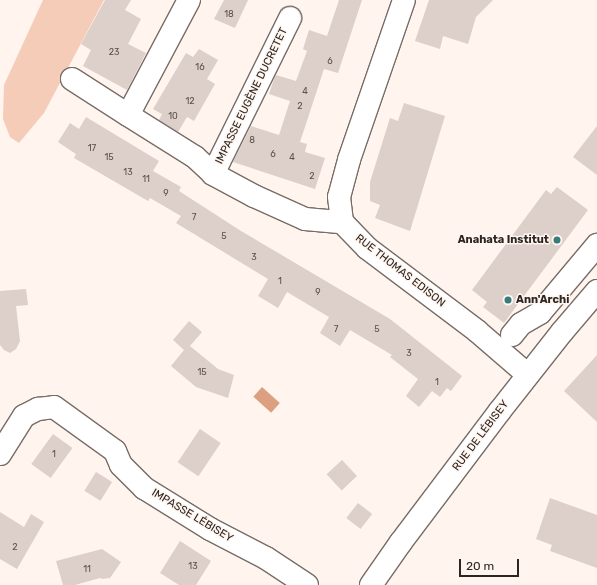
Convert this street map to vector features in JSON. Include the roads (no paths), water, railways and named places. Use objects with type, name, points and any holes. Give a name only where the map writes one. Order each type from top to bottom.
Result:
[{"type":"street","points":[[128,115],[189,0]]},
{"type":"street","points":[[72,79],[195,157],[213,174],[254,196],[305,219],[342,222],[339,197],[349,160],[404,0]]},
{"type":"street","name":"IMPASSE EUGÈNE DUCRETET","points":[[213,174],[290,18]]},
{"type":"street","name":"RUE THOMAS EDISON","points":[[342,222],[367,248],[477,331],[528,376]]},
{"type":"street","points":[[512,335],[521,324],[540,313],[597,245]]},
{"type":"street","name":"RUE DE LÉBISEY","points":[[371,585],[401,542],[528,376],[595,299]]},
{"type":"street","name":"IMPASSE LÉBISEY","points":[[0,454],[24,416],[38,409],[54,407],[115,451],[121,465],[144,488],[210,529],[266,558],[307,585]]},
{"type":"place","name":"Anahata Institut","points":[[557,240]]},
{"type":"place","name":"Ann'Archi","points":[[508,300]]}]
